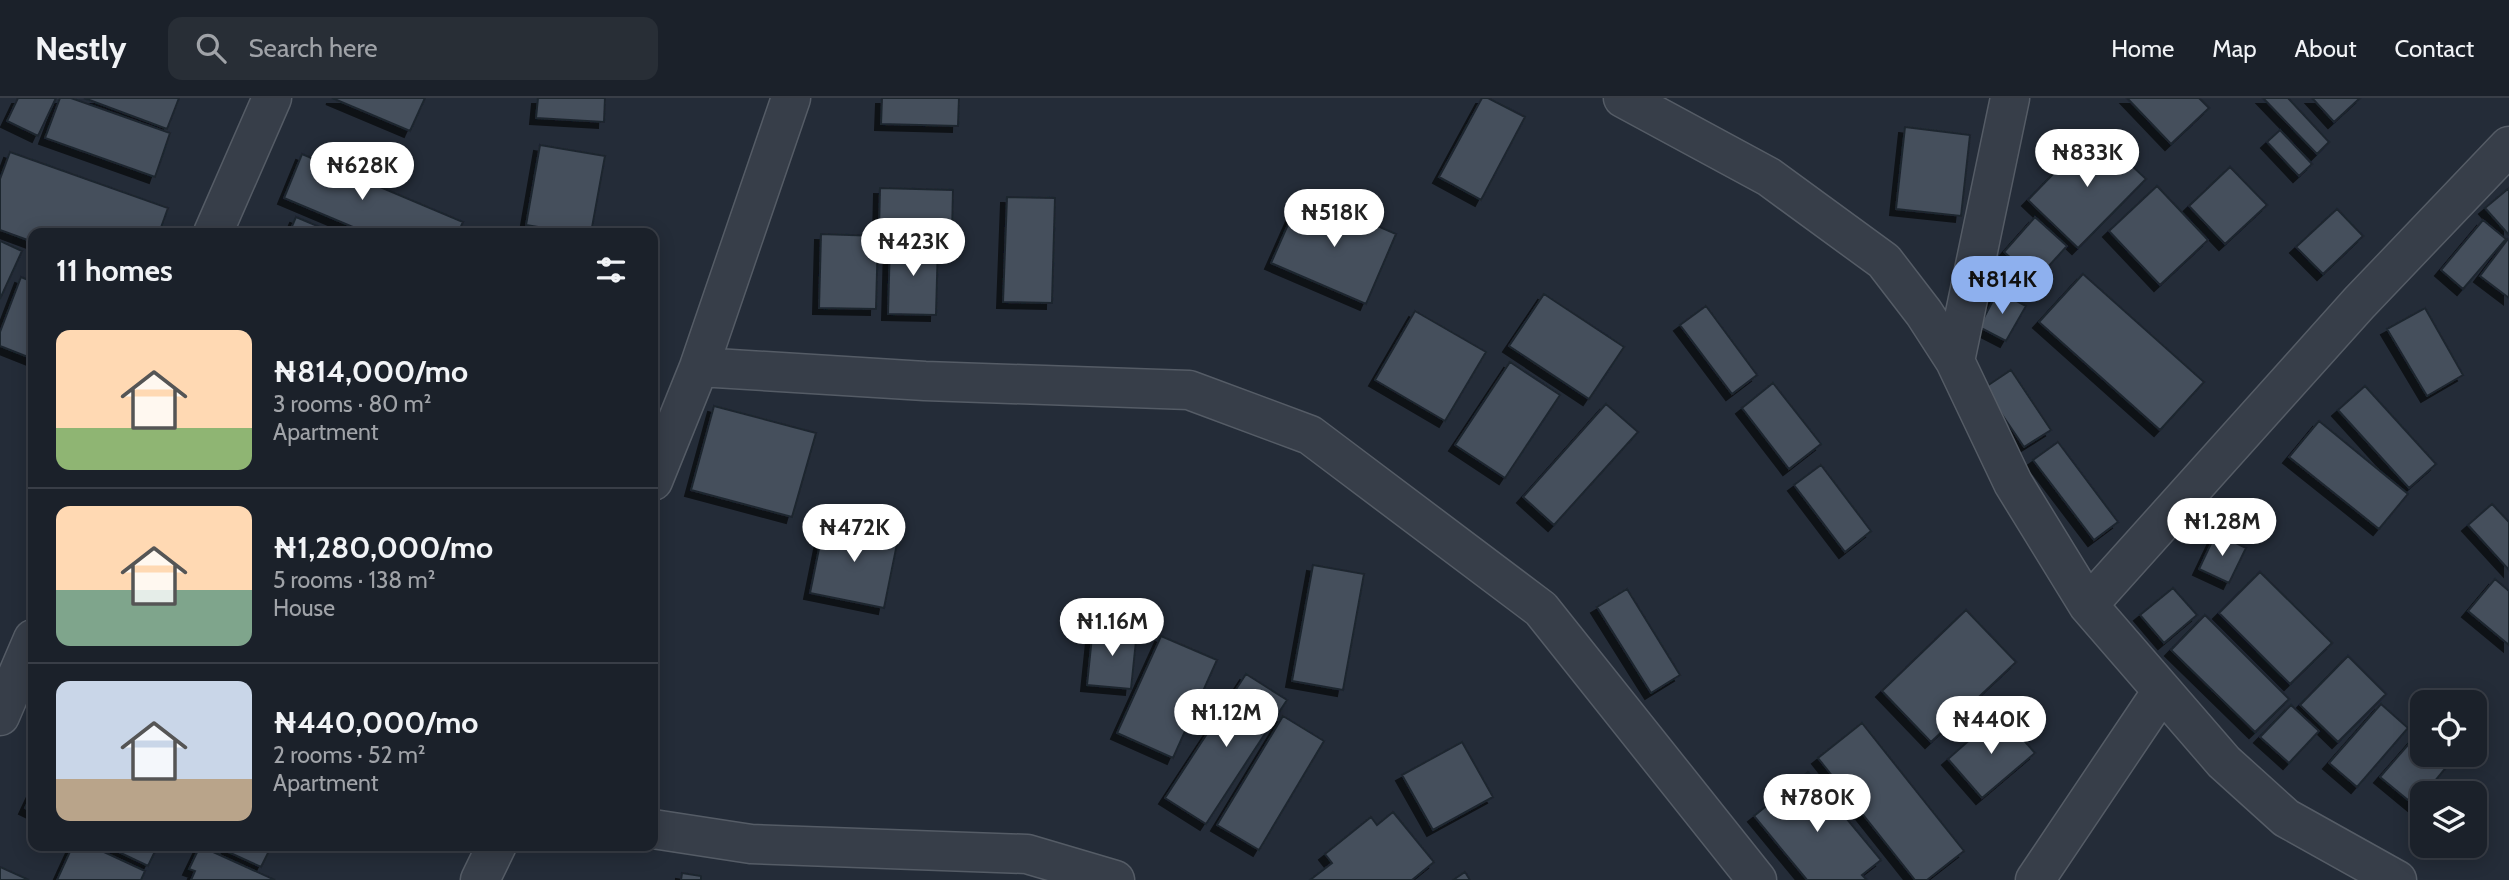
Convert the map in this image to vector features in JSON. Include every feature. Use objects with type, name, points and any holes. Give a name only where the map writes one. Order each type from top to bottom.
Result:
[{"type":"street","points":[[214,228],[272,98]]},
{"type":"street","points":[[658,469],[699,367],[791,98]]},
{"type":"street","points":[[1623,98],[1769,177],[1884,261],[1924,313],[1955,361],[2013,483],[2088,605],[2224,762],[2286,818],[2398,880]]},
{"type":"street","points":[[1955,361],[2010,98]]},
{"type":"street","points":[[2088,605],[2359,303],[2509,146]]},
{"type":"street","points":[[699,367],[925,381],[1189,390],[1310,435],[1541,609],[1757,880]]},
{"type":"street","points":[[0,716],[28,651]]},
{"type":"street","points":[[2035,880],[2162,691]]},
{"type":"street","points":[[658,830],[751,844],[1027,854],[1115,880]]},
{"type":"street","points":[[480,880],[494,851]]},
{"type":"building","points":[[18,98],[56,98],[38,136],[7,121]]},
{"type":"building","points":[[60,98],[71,98],[170,133],[155,177],[45,138]]},
{"type":"building","points":[[84,98],[179,98],[167,129]]},
{"type":"building","points":[[332,98],[425,98],[410,131]]},
{"type":"building","points":[[538,98],[605,98],[604,122],[536,118]]},
{"type":"building","points":[[882,98],[959,98],[958,126],[881,124]]},
{"type":"building","points":[[1482,98],[1488,98],[1525,117],[1481,200],[1439,177]]},
{"type":"building","points":[[2127,98],[2199,98],[2209,108],[2171,144]]},
{"type":"building","points":[[2263,98],[2288,98],[2329,142],[2317,154]]},
{"type":"building","points":[[2312,98],[2360,98],[2334,122]]},
{"type":"building","points":[[1905,127],[1970,135],[1961,216],[1896,209]]},
{"type":"building","points":[[2280,130],[2312,164],[2299,176],[2267,142]]},
{"type":"building","points":[[2095,131],[2146,179],[2078,248],[2028,200]]},
{"type":"building","points":[[540,145],[605,156],[592,228],[544,228],[526,225]]},
{"type":"building","points":[[10,152],[168,208],[161,228],[28,228],[28,240],[0,230],[0,179]]},
{"type":"building","points":[[302,154],[463,222],[460,228],[355,228],[284,198]]},
{"type":"building","points":[[2230,167],[2267,205],[2225,244],[2189,206]]},
{"type":"building","points":[[2157,186],[2208,240],[2160,285],[2109,231]]},
{"type":"building","points":[[880,188],[953,190],[952,234],[879,231]]},
{"type":"building","points":[[2509,188],[2509,235],[2485,208]]},
{"type":"building","points":[[1302,193],[1396,234],[1366,304],[1271,263]]},
{"type":"building","points":[[1007,197],[1055,198],[1052,303],[1003,302]]},
{"type":"building","points":[[2337,209],[2363,236],[2323,274],[2296,247]]},
{"type":"building","points":[[296,217],[322,228],[291,228]]},
{"type":"building","points":[[2035,217],[2067,246],[2036,280],[2004,252]]},
{"type":"building","points":[[2483,220],[2506,239],[2463,289],[2441,270]]},
{"type":"building","points":[[821,234],[878,236],[876,309],[819,308]]},
{"type":"building","points":[[2509,240],[2509,298],[2480,276]]},
{"type":"building","points":[[0,241],[22,251],[0,299]]},
{"type":"building","points":[[890,242],[938,243],[936,315],[888,314]]},
{"type":"building","points":[[2083,274],[2204,382],[2160,430],[2039,322]]},
{"type":"building","points":[[21,277],[28,280],[28,357],[0,346],[0,332]]},
{"type":"building","points":[[1998,291],[2026,306],[2006,341],[1979,327]]},
{"type":"building","points":[[1544,294],[1624,347],[1589,399],[1509,346]]},
{"type":"building","points":[[1706,306],[1757,375],[1732,394],[1680,325]]},
{"type":"building","points":[[2425,308],[2463,375],[2427,396],[2387,329]]},
{"type":"building","points":[[1415,311],[1486,352],[1445,421],[1375,380]]},
{"type":"building","points":[[1510,362],[1560,395],[1505,478],[1455,445]]},
{"type":"building","points":[[2011,370],[2051,430],[2024,447],[1984,388]]},
{"type":"building","points":[[1773,383],[1821,444],[1789,469],[1742,408]]},
{"type":"building","points":[[2365,386],[2436,464],[2409,488],[2338,410]]},
{"type":"building","points":[[1606,404],[1638,432],[1554,525],[1523,497]]},
{"type":"building","points":[[714,406],[816,433],[792,517],[691,490]]},
{"type":"building","points":[[2319,421],[2408,494],[2379,529],[2289,457]]},
{"type":"building","points":[[2058,442],[2118,522],[2094,540],[2033,460]]},
{"type":"building","points":[[1821,465],[1871,531],[1845,552],[1794,485]]},
{"type":"building","points":[[2492,504],[2509,522],[2509,570],[2468,525]]},
{"type":"building","points":[[825,519],[899,534],[884,608],[810,593]]},
{"type":"building","points":[[2216,533],[2246,548],[2229,583],[2199,569]]},
{"type":"building","points":[[1313,565],[1364,574],[1343,690],[1292,681]]},
{"type":"building","points":[[2260,572],[2332,643],[2290,684],[2219,613]]},
{"type":"building","points":[[2495,579],[2509,591],[2509,645],[2468,611]]},
{"type":"building","points":[[2173,588],[2197,615],[2164,643],[2140,615]]},
{"type":"building","points":[[1627,589],[1680,675],[1651,693],[1597,607]]},
{"type":"building","points":[[1966,610],[2016,662],[1931,742],[1882,691]]},
{"type":"building","points":[[2205,615],[2289,699],[2255,732],[2171,650]]},
{"type":"building","points":[[1093,627],[1137,631],[1131,689],[1087,685]]},
{"type":"building","points":[[1161,636],[1217,660],[1173,758],[1117,733]]},
{"type":"building","points":[[2348,656],[2386,694],[2338,742],[2300,705]]},
{"type":"building","points":[[1246,674],[1287,700],[1206,824],[1165,798]]},
{"type":"building","points":[[2381,704],[2408,728],[2357,787],[2329,763]]},
{"type":"building","points":[[2291,705],[2319,731],[2289,763],[2260,737]]},
{"type":"building","points":[[2000,713],[2035,753],[1982,798],[1948,759]]},
{"type":"building","points":[[1283,716],[1324,741],[1259,850],[1217,825]]},
{"type":"building","points":[[1862,723],[1964,851],[1927,880],[1915,880],[1818,758]]},
{"type":"building","points":[[1462,742],[1493,797],[1433,830],[1402,775]]},
{"type":"building","points":[[2410,743],[2410,767],[2447,767],[2435,781],[2410,781],[2410,802],[2380,777]]},
{"type":"building","points":[[1808,772],[1881,860],[1862,875],[1867,880],[1807,880],[1754,816]]},
{"type":"building","points":[[1393,812],[1434,862],[1412,880],[1310,880],[1332,863],[1325,854],[1371,817],[1377,825]]},
{"type":"building","points":[[70,851],[102,851],[145,871],[141,880],[57,880]]},
{"type":"building","points":[[117,851],[155,851],[148,866]]},
{"type":"building","points":[[198,851],[211,851],[275,880],[191,880],[195,871],[189,869]]},
{"type":"building","points":[[226,851],[269,851],[261,867]]},
{"type":"building","points":[[0,867],[29,880],[0,880]]},
{"type":"building","points":[[1465,872],[1470,880],[1453,880]]},
{"type":"building","points":[[682,873],[701,876],[701,880],[681,880]]}]
